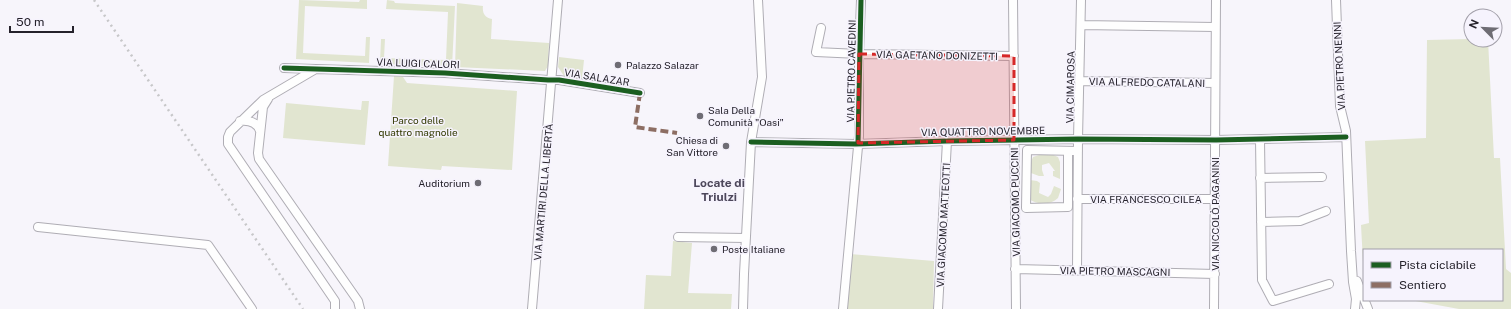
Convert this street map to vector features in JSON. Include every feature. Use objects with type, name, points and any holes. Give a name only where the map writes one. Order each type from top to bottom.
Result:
[{"type":"street","name":"VIA MARTIRI DELLA LIBERTÀ","points":[[533,306],[558,0]]},
{"type":"street","points":[[743,309],[751,142],[762,77],[758,0]]},
{"type":"street","name":"VIA PIETRO CAVEDINI","points":[[843,309],[858,143],[861,0]]},
{"type":"street","name":"VIA GIACOMO PUCCINI","points":[[1013,0],[1016,309]]},
{"type":"street","name":"VIA CIMAROSA","points":[[1077,270],[1081,0]]},
{"type":"street","name":"VIA NICCOLÒ PAGANINI","points":[[1214,309],[1216,0]]},
{"type":"street","name":"VIA PIETRO NENNI","points":[[1336,0],[1340,106],[1346,137],[1351,251],[1353,282],[1356,299],[1355,309]]},
{"type":"street","points":[[1081,25],[1215,27]]},
{"type":"street","name":"VIA GAETANO DONIZETTI","points":[[821,28],[816,52],[1014,56]]},
{"type":"street","name":"VIA LUIGI CALORI","points":[[284,68],[444,73],[552,80]]},
{"type":"street","points":[[314,70],[263,100],[230,132],[228,144],[333,298],[335,302],[335,309]]},
{"type":"street","name":"VIA SALAZAR","points":[[552,80],[640,93]]},
{"type":"street","name":"VIA ALFREDO CATALANI","points":[[1079,81],[1215,83]]},
{"type":"street","points":[[270,96],[263,107],[258,153],[259,159],[358,301],[360,309]]},
{"type":"street","points":[[240,121],[253,122],[259,127],[260,131]]},
{"type":"street","name":"VIA QUATTRO NOVEMBRE","points":[[751,142],[858,143],[1078,139],[1260,140],[1346,137]]},
{"type":"street","points":[[1260,140],[1262,280],[1273,301],[1329,284]]},
{"type":"street","name":"VIA GIACOMO MATTEOTTI","points":[[938,309],[947,141]]},
{"type":"street","name":"VIA FRANCESCO CILEA","points":[[1068,151],[1027,150],[1026,208],[1068,207],[1077,203],[1214,198]]},
{"type":"street","points":[[1068,207],[1068,151],[1078,151]]},
{"type":"street","points":[[1260,178],[1322,176]]},
{"type":"street","points":[[1261,222],[1300,221],[1326,211]]},
{"type":"street","points":[[38,228],[208,245],[252,309]]},
{"type":"street","points":[[678,237],[746,238]]},
{"type":"street","name":"VIA PIETRO NENNI","points":[[1351,251],[1355,276],[1363,296]]},
{"type":"street","name":"VIA PIETRO MASCAGNI","points":[[1016,269],[1215,274]]},
{"type":"highlighted area","points":[[859,54],[1014,56],[1014,140],[858,143]]},
{"type":"green space","points":[[299,0],[359,2],[360,0],[367,0],[367,9],[305,6],[303,53],[365,56],[366,37],[370,37],[369,63],[296,59]]},
{"type":"green space","points":[[387,0],[394,1],[395,3],[455,6],[452,67],[380,64],[381,39],[385,39],[384,58],[446,60],[448,12],[386,9]]},
{"type":"green space","points":[[457,3],[483,6],[484,15],[492,19],[491,39],[549,43],[548,66],[545,71],[455,67]]},
{"type":"green space","points":[[1463,39],[1463,48],[1488,48],[1494,158],[1500,158],[1506,269],[1511,273],[1511,309],[1459,309],[1415,301],[1503,301],[1503,249],[1363,249],[1363,262],[1361,225],[1369,223],[1365,141],[1426,138],[1427,40]]},
{"type":"green space","points":[[559,57],[584,60],[582,79],[564,76],[558,67]]},
{"type":"green space","name":"Parco delle quattro magnolie","points":[[394,76],[403,77],[407,83],[517,91],[512,170],[442,166],[441,170],[388,166]]},
{"type":"green space","points":[[362,101],[369,101],[365,145],[283,138],[286,103],[361,110]]},
{"type":"green space","points":[[1042,154],[1051,154],[1058,157],[1060,162],[1060,179],[1053,176],[1053,171],[1055,171],[1049,163],[1042,165],[1044,176],[1031,173],[1030,164],[1033,157]]},
{"type":"green space","points":[[1030,180],[1040,183],[1039,193],[1048,197],[1054,186],[1061,189],[1058,198],[1055,201],[1043,204],[1031,200],[1028,198]]},
{"type":"green space","points":[[673,241],[692,243],[688,293],[732,294],[731,309],[644,309],[646,275],[671,276]]},
{"type":"green space","points":[[850,254],[934,261],[933,309],[845,309]]},
{"type":"railway","points":[[94,0],[303,309]]},
{"type":"marked path","points":[[640,93],[635,127],[677,133]]},
{"type":"cycle path","points":[[858,143],[861,0]]},
{"type":"cycle path","points":[[284,68],[445,73],[559,80],[640,93]]},
{"type":"cycle path","points":[[751,142],[856,144],[1078,139],[1216,140],[1346,137]]},
{"type":"place","name":"Palazzo Salazar","points":[[618,65]]},
{"type":"place","name":"Sala Della Comunità \"Oasi\"","points":[[700,116]]},
{"type":"place","name":"Chiesa di San Vittore","points":[[726,146]]},
{"type":"place","name":"Auditorium","points":[[478,183]]},
{"type":"place","name":"Poste Italiane","points":[[714,249]]},
{"type":"district","name":"Locate di Triulzi","points":[[719,190]]}]
